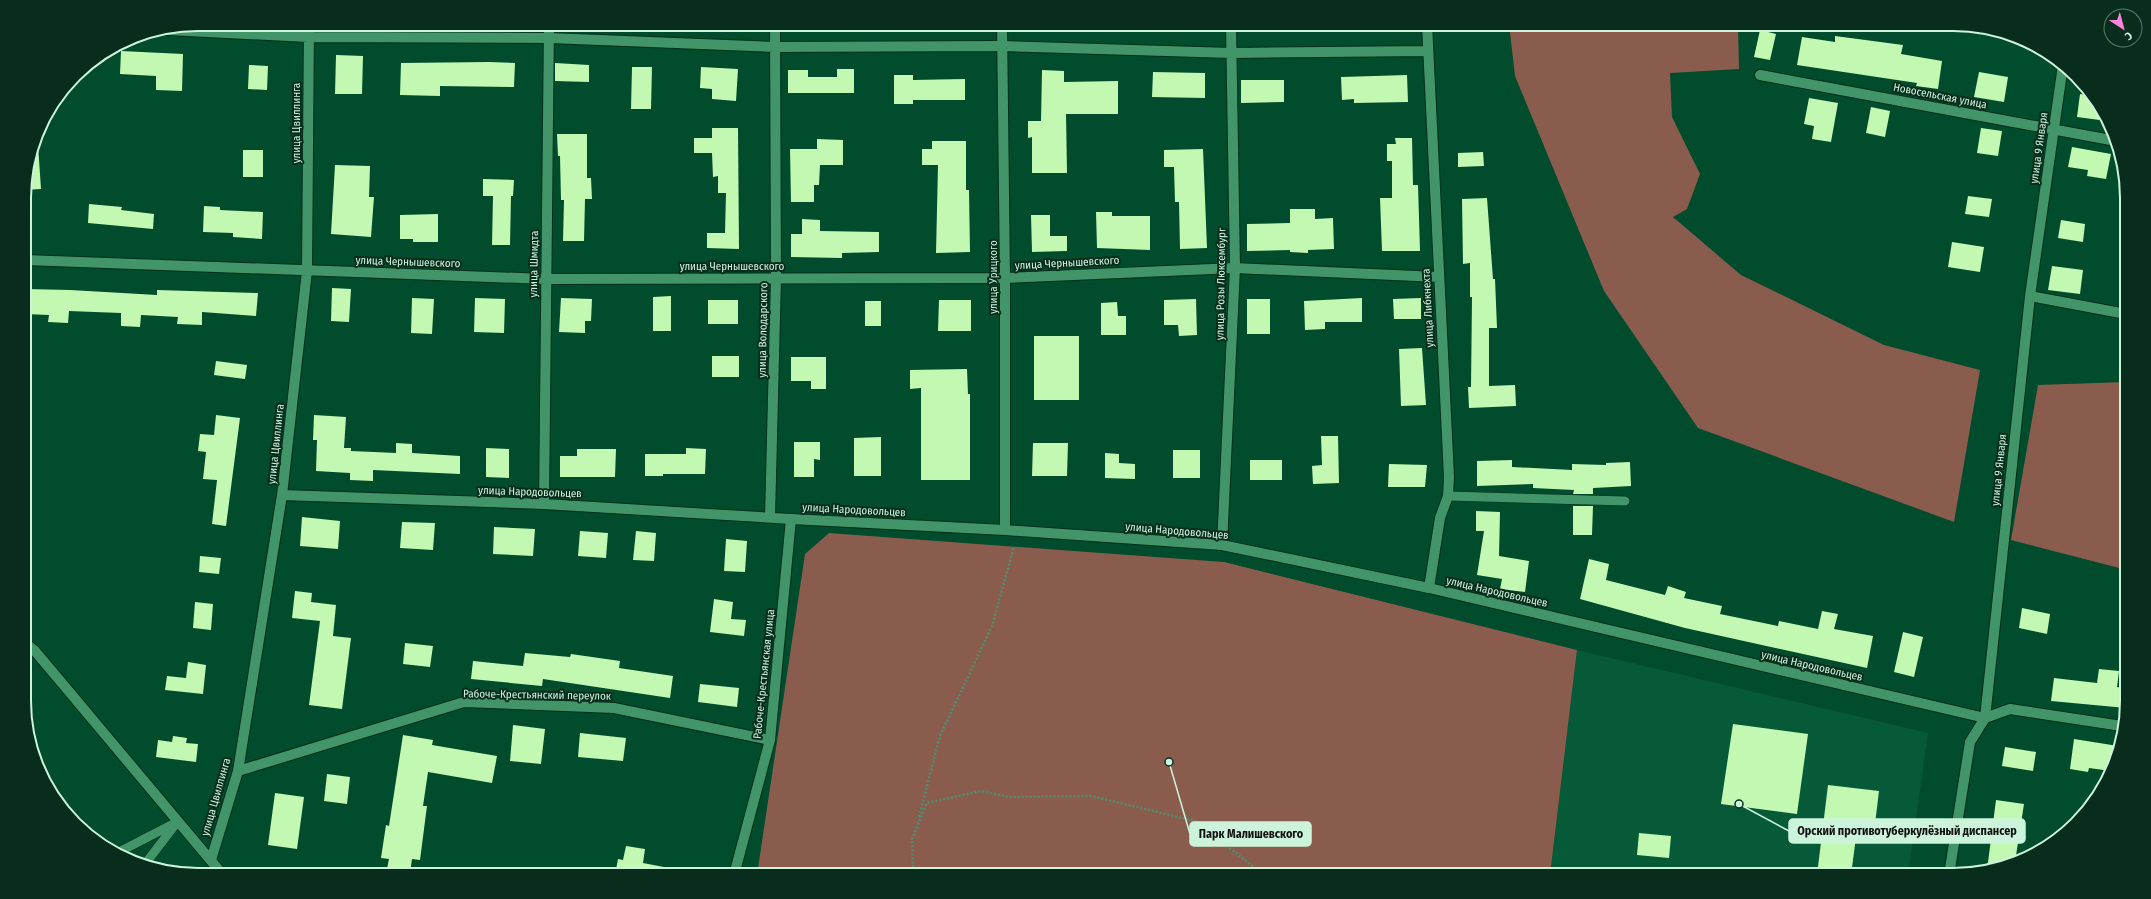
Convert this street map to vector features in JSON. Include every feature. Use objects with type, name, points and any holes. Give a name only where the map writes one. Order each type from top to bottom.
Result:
[{"type":"street","points":[[188,31],[308,37],[549,38],[775,47],[1002,46],[1232,53],[1427,51]]},
{"type":"street","name":"улица Цвиллинга","points":[[211,860],[238,771],[282,495],[307,271],[308,31]]},
{"type":"street","name":"улица Шмидта","points":[[544,504],[549,31]]},
{"type":"street","name":"улица Володарского","points":[[770,517],[776,278],[774,31]]},
{"type":"street","name":"улица Урицкого","points":[[1002,31],[1005,278],[1005,530]]},
{"type":"street","name":"улица Розы Люксембург","points":[[1222,545],[1235,268],[1231,31]]},
{"type":"street","name":"улица Либкнехта","points":[[1427,31],[1448,496],[1440,518],[1429,588]]},
{"type":"street","name":"улица 9 Января","points":[[1951,868],[1970,742],[1985,718],[2030,296],[2062,72]]},
{"type":"street","name":"Новосельская улица","points":[[1760,74],[2054,130],[2109,139]]},
{"type":"street","name":"улица Чернышевского","points":[[31,260],[546,279],[1005,278],[1235,268],[1439,276]]},
{"type":"street","points":[[2030,296],[2120,313]]},
{"type":"street","name":"улица Народовольцев","points":[[282,495],[544,504],[1005,530],[1222,545],[1429,588],[1985,718]]},
{"type":"street","name":"Рабоче-Крестьянская улица","points":[[736,868],[770,740],[791,519]]},
{"type":"street","points":[[31,647],[35,650],[177,822],[217,868]]},
{"type":"street","name":"Рабоче-Крестьянский переулок","points":[[238,771],[464,702],[614,708],[770,740]]},
{"type":"street","points":[[1985,718],[2010,709],[2118,725]]},
{"type":"lane","points":[[1448,496],[1625,501]]},
{"type":"lane","points":[[122,850],[177,822]]},
{"type":"lane","points":[[148,860],[177,822]]},
{"type":"path","points":[[913,868],[912,839],[940,736],[992,626],[1014,547]]},
{"type":"path","points":[[917,824],[927,803],[981,791],[1010,797],[1091,796],[1195,821],[1255,868]]},
{"type":"shaded area","points":[[1510,31],[1738,31],[1739,69],[1670,73],[1672,117],[1700,174],[1687,209],[1673,217],[1741,275],[1884,345],[1980,370],[1954,522],[1698,428],[1604,291],[1515,76]]},
{"type":"shaded area","points":[[2120,382],[2120,568],[2011,540],[2038,385]]},
{"type":"shaded area","points":[[829,533],[1224,562],[1577,650],[1551,868],[758,868],[805,554]]},
{"type":"shaded area","points":[[1577,650],[1928,733],[1909,868],[1551,868]]},
{"type":"building","points":[[1760,31],[1776,34],[1770,60],[1754,57]]},
{"type":"building","points":[[1835,36],[1903,45],[1901,54],[1942,61],[1938,89],[1916,86],[1917,83],[1797,65],[1802,37],[1835,42]]},
{"type":"building","points":[[121,51],[183,54],[182,91],[156,90],[156,76],[120,74]]},
{"type":"building","points":[[336,55],[363,56],[362,94],[335,94]]},
{"type":"building","points":[[401,63],[515,63],[514,87],[440,86],[440,96],[400,95]]},
{"type":"building","points":[[555,63],[589,65],[589,82],[555,81]]},
{"type":"building","points":[[249,65],[268,66],[267,90],[248,89]]},
{"type":"building","points":[[632,67],[652,67],[651,109],[631,109]]},
{"type":"building","points":[[701,67],[738,69],[736,101],[712,99],[712,89],[700,88]]},
{"type":"building","points":[[837,69],[854,69],[854,93],[788,93],[788,70],[808,70],[808,77],[837,77]]},
{"type":"building","points":[[1042,70],[1064,71],[1064,82],[1118,81],[1118,114],[1066,114],[1067,173],[1032,173],[1032,137],[1028,138],[1028,121],[1041,121]]},
{"type":"building","points":[[1153,72],[1205,73],[1205,98],[1152,97]]},
{"type":"building","points":[[1979,72],[2008,77],[2004,102],[1974,97]]},
{"type":"building","points":[[894,75],[913,75],[913,80],[965,79],[965,100],[913,100],[913,104],[894,104]]},
{"type":"building","points":[[1407,75],[1408,102],[1354,103],[1354,99],[1342,100],[1341,77]]},
{"type":"building","points":[[1241,80],[1284,80],[1284,102],[1241,103]]},
{"type":"building","points":[[2080,94],[2085,96],[2101,120],[2077,117]]},
{"type":"building","points":[[1809,98],[1838,103],[1831,142],[1812,139],[1814,126],[1804,124]]},
{"type":"building","points":[[1871,107],[1890,111],[1885,137],[1866,133]]},
{"type":"building","points":[[712,128],[738,128],[739,249],[707,248],[707,233],[725,233],[726,193],[718,193],[718,176],[713,177],[712,153],[694,153],[694,138],[712,138]]},
{"type":"building","points":[[1981,128],[2002,131],[1998,156],[1977,153]]},
{"type":"building","points":[[557,134],[587,134],[587,178],[591,178],[592,199],[585,199],[584,241],[563,241],[564,200],[561,200],[560,156],[558,156]]},
{"type":"building","points":[[1395,138],[1412,138],[1413,185],[1418,185],[1420,251],[1382,251],[1380,198],[1392,198],[1392,161],[1387,161],[1387,144],[1396,144]]},
{"type":"building","points":[[817,139],[843,140],[843,165],[820,165],[819,185],[814,185],[814,202],[791,202],[790,149],[817,149]]},
{"type":"building","points":[[932,141],[966,141],[966,190],[969,190],[970,252],[936,253],[938,165],[922,165],[922,149],[932,149]]},
{"type":"building","points":[[2072,147],[2111,154],[2106,179],[2087,176],[2088,170],[2068,167]]},
{"type":"building","points":[[1203,149],[1207,248],[1180,249],[1179,202],[1175,202],[1174,167],[1164,167],[1164,150]]},
{"type":"building","points":[[38,150],[41,189],[31,190],[34,166]]},
{"type":"building","points":[[243,150],[263,150],[263,177],[243,177]]},
{"type":"building","points":[[1483,152],[1484,166],[1458,167],[1458,153]]},
{"type":"building","points":[[335,165],[370,166],[369,197],[374,197],[371,237],[331,234]]},
{"type":"building","points":[[483,179],[514,180],[513,196],[511,196],[510,245],[492,245],[493,196],[483,196]]},
{"type":"building","points":[[1968,196],[1992,199],[1989,217],[1965,214]]},
{"type":"building","points":[[1487,198],[1493,279],[1495,279],[1497,328],[1489,328],[1489,386],[1515,385],[1516,406],[1469,408],[1468,387],[1471,387],[1472,297],[1470,297],[1470,263],[1463,264],[1462,199]]},
{"type":"building","points":[[89,204],[122,207],[121,210],[154,214],[153,229],[88,223]]},
{"type":"building","points":[[204,206],[220,207],[220,210],[263,212],[262,239],[233,237],[233,233],[203,232]]},
{"type":"building","points":[[1290,209],[1315,209],[1315,219],[1333,218],[1334,249],[1308,250],[1308,253],[1290,252],[1290,250],[1247,251],[1247,224],[1290,223]]},
{"type":"building","points":[[1096,212],[1112,212],[1112,216],[1150,216],[1150,250],[1097,248]]},
{"type":"building","points":[[438,214],[438,242],[413,242],[413,239],[400,239],[400,215]]},
{"type":"building","points":[[1031,215],[1050,215],[1050,236],[1067,236],[1067,251],[1032,252]]},
{"type":"building","points":[[802,219],[820,220],[820,231],[879,232],[879,252],[842,253],[842,258],[791,257],[791,234],[802,234]]},
{"type":"building","points":[[2061,220],[2085,224],[2083,242],[2058,238]]},
{"type":"building","points":[[1952,242],[1984,247],[1980,272],[1948,267]]},
{"type":"building","points":[[2052,266],[2083,270],[2080,294],[2048,290]]},
{"type":"building","points":[[332,288],[351,289],[349,322],[331,321]]},
{"type":"building","points":[[31,289],[157,295],[157,290],[258,293],[256,316],[202,312],[202,325],[177,324],[178,317],[141,315],[140,327],[121,326],[121,313],[69,311],[68,323],[48,322],[49,315],[31,314]]},
{"type":"building","points":[[671,296],[671,331],[653,331],[653,297]]},
{"type":"building","points":[[412,298],[434,299],[432,334],[411,333]]},
{"type":"building","points":[[475,298],[505,299],[504,333],[474,332]]},
{"type":"building","points":[[561,298],[592,299],[591,321],[585,321],[585,333],[559,332]]},
{"type":"building","points":[[1362,298],[1362,322],[1325,322],[1325,329],[1305,330],[1304,301]]},
{"type":"building","points":[[1421,298],[1421,319],[1394,319],[1393,299]]},
{"type":"building","points":[[1196,299],[1197,335],[1179,336],[1178,325],[1164,325],[1164,300]]},
{"type":"building","points":[[1247,299],[1270,299],[1270,334],[1247,334]]},
{"type":"building","points":[[708,300],[738,300],[738,324],[708,324]]},
{"type":"building","points":[[939,300],[971,300],[971,331],[938,331]]},
{"type":"building","points":[[865,301],[881,301],[881,326],[865,326]]},
{"type":"building","points":[[1117,302],[1118,316],[1126,316],[1126,335],[1101,335],[1101,303]]},
{"type":"building","points":[[1034,336],[1079,336],[1079,400],[1034,400]]},
{"type":"building","points":[[1422,348],[1426,405],[1401,406],[1399,349]]},
{"type":"building","points":[[712,356],[739,356],[739,377],[712,377]]},
{"type":"building","points":[[791,357],[826,357],[826,389],[811,389],[811,381],[791,381]]},
{"type":"building","points":[[216,361],[247,365],[245,379],[214,375]]},
{"type":"building","points":[[967,369],[968,394],[970,394],[970,480],[921,480],[921,388],[910,389],[910,370]]},
{"type":"building","points":[[216,415],[240,418],[226,526],[212,524],[217,480],[203,479],[206,452],[198,451],[200,434],[214,435]]},
{"type":"building","points":[[314,415],[346,417],[344,448],[351,448],[351,451],[396,453],[396,443],[412,444],[412,453],[460,456],[460,474],[373,470],[373,481],[350,480],[350,473],[316,471],[317,440],[313,440]]},
{"type":"building","points":[[1321,436],[1338,436],[1339,483],[1313,484],[1312,466],[1322,465]]},
{"type":"building","points":[[881,437],[881,476],[854,476],[854,438]]},
{"type":"building","points":[[794,442],[820,442],[820,460],[814,459],[814,477],[794,477]]},
{"type":"building","points":[[1033,443],[1068,443],[1067,476],[1032,476]]},
{"type":"building","points":[[486,448],[509,449],[509,478],[486,477]]},
{"type":"building","points":[[686,448],[706,449],[705,474],[663,474],[663,476],[645,476],[645,454],[686,454]]},
{"type":"building","points":[[577,449],[616,449],[615,477],[560,477],[560,456],[577,456]]},
{"type":"building","points":[[1173,450],[1200,450],[1200,478],[1173,478]]},
{"type":"building","points":[[1105,453],[1119,454],[1119,463],[1135,464],[1135,479],[1105,478]]},
{"type":"building","points":[[1250,460],[1282,460],[1282,480],[1250,480]]},
{"type":"building","points":[[1512,460],[1512,467],[1572,470],[1572,464],[1606,465],[1606,463],[1630,462],[1631,486],[1593,488],[1593,494],[1573,494],[1574,490],[1533,488],[1533,484],[1477,486],[1477,461]]},
{"type":"building","points":[[1389,464],[1427,465],[1425,487],[1388,487]]},
{"type":"building","points":[[1573,506],[1593,506],[1592,535],[1573,535]]},
{"type":"building","points":[[1476,511],[1500,512],[1499,556],[1529,561],[1525,592],[1500,589],[1502,579],[1477,575],[1484,531],[1476,531]]},
{"type":"building","points":[[302,517],[340,521],[338,549],[300,546]]},
{"type":"building","points":[[402,522],[435,523],[433,550],[400,548]]},
{"type":"building","points":[[494,527],[535,529],[533,556],[493,554]]},
{"type":"building","points":[[580,531],[608,533],[606,558],[578,556]]},
{"type":"building","points":[[636,531],[656,533],[654,561],[633,560]]},
{"type":"building","points":[[726,539],[747,541],[745,572],[724,571]]},
{"type":"building","points":[[200,556],[221,558],[219,574],[199,572]]},
{"type":"building","points":[[1589,559],[1609,564],[1606,580],[1665,595],[1668,586],[1686,592],[1684,598],[1722,606],[1720,614],[1778,626],[1779,621],[1818,629],[1822,611],[1838,614],[1834,629],[1873,636],[1867,668],[1685,628],[1580,599]]},
{"type":"building","points":[[295,591],[312,593],[311,602],[336,605],[333,636],[351,638],[342,709],[309,705],[320,621],[292,618]]},
{"type":"building","points":[[714,599],[733,602],[731,619],[746,620],[744,636],[710,632]]},
{"type":"building","points":[[195,602],[213,604],[211,630],[193,628]]},
{"type":"building","points":[[2022,608],[2050,614],[2047,634],[2019,628]]},
{"type":"building","points":[[1903,632],[1923,637],[1914,677],[1894,672]]},
{"type":"building","points":[[405,643],[433,646],[430,667],[403,664]]},
{"type":"building","points":[[525,653],[570,657],[571,654],[620,661],[619,668],[673,676],[670,698],[543,679],[542,686],[471,679],[473,661],[523,666]]},
{"type":"building","points":[[188,662],[206,665],[203,694],[165,690],[167,676],[186,678]]},
{"type":"building","points":[[2099,669],[2119,671],[2117,687],[2120,688],[2120,707],[2051,701],[2054,678],[2097,683]]},
{"type":"building","points":[[700,684],[739,688],[737,707],[698,702]]},
{"type":"building","points":[[1733,724],[1808,734],[1797,814],[1721,804]]},
{"type":"building","points":[[513,725],[545,729],[541,764],[510,761]]},
{"type":"building","points":[[580,733],[626,738],[623,761],[578,757]]},
{"type":"building","points":[[403,735],[433,740],[432,745],[497,756],[492,783],[428,772],[423,806],[427,806],[420,860],[412,859],[411,868],[387,868],[389,859],[381,858],[386,825],[389,826]]},
{"type":"building","points":[[173,736],[187,738],[186,743],[198,744],[196,762],[156,757],[158,740],[172,742]]},
{"type":"building","points":[[2074,739],[2114,745],[2105,770],[2089,768],[2088,772],[2070,769]]},
{"type":"building","points":[[2005,747],[2036,752],[2033,771],[2002,766]]},
{"type":"building","points":[[327,774],[350,777],[347,804],[324,801]]},
{"type":"building","points":[[1828,785],[1879,791],[1875,824],[1858,822],[1852,868],[1818,868]]},
{"type":"building","points":[[275,793],[304,797],[297,849],[268,845]]},
{"type":"building","points":[[1996,800],[2024,804],[2016,855],[1988,864]]},
{"type":"building","points":[[1639,833],[1671,836],[1669,858],[1637,855]]},
{"type":"building","points":[[626,846],[645,849],[643,863],[669,868],[616,868],[618,859],[623,860]]},
{"type":"place","name":"Парк Малишевского","points":[[1169,762]]},
{"type":"place","name":"Орский противотуберкулёзный диспансер","points":[[1739,804]]}]
